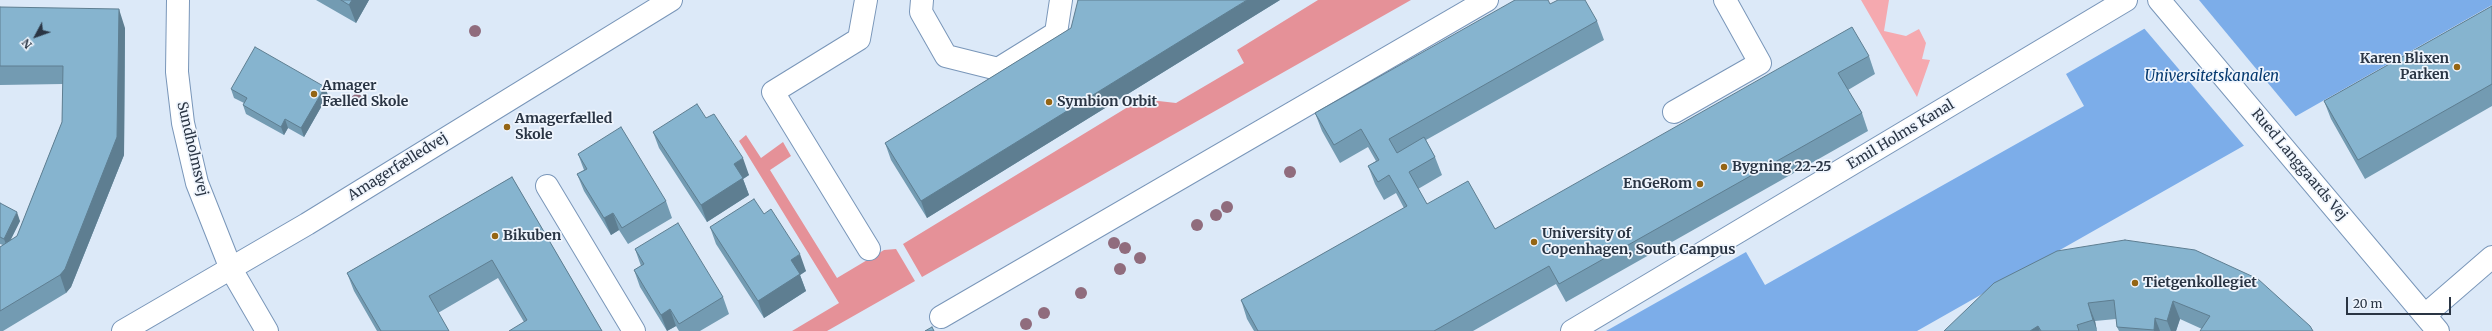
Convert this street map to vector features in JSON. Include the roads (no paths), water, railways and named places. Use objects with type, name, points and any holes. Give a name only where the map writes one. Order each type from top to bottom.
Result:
[{"type":"street","name":"Sundholmsvej","points":[[178,0],[177,72],[183,123],[197,183],[231,269],[268,331]]},
{"type":"street","name":"Amagerfælledvej","points":[[123,331],[231,269],[671,0]]},
{"type":"street","points":[[866,0],[859,39],[773,92],[869,249]]},
{"type":"street","points":[[922,0],[921,12],[946,56],[998,69],[1056,33],[1061,0]]},
{"type":"street","points":[[941,317],[1487,0]]},
{"type":"street","points":[[1674,112],[1760,63],[1725,0]]},
{"type":"street","name":"Emil Holms Kanal","points":[[1572,331],[2126,0]]},
{"type":"street","name":"Rued Langgaards Vej","points":[[2162,4],[2431,323]]},
{"type":"street","points":[[547,186],[634,331]]},
{"type":"street","points":[[2431,323],[2492,257]]},
{"type":"water","name":"Universitetskanalen","points":[[2194,0],[2492,0],[2492,5],[1917,331],[1606,331],[1746,252],[1765,285],[2084,106],[2066,74]]},
{"type":"place","name":"Karen Blixen Parken","points":[[2457,67]]},
{"type":"place","name":"Amager Fælled Skole","points":[[314,94]]},
{"type":"place","name":"Symbion Orbit","points":[[1049,102]]},
{"type":"place","name":"Amagerfælled Skole","points":[[507,127]]},
{"type":"place","name":"Bygning 22-25","points":[[1724,167]]},
{"type":"place","name":"EnGeRom","points":[[1700,184]]},
{"type":"place","name":"Bikuben","points":[[495,236]]},
{"type":"place","name":"University of Copenhagen, South Campus","points":[[1534,242]]},
{"type":"place","name":"Tietgenkollegiet","points":[[2135,283]]}]
